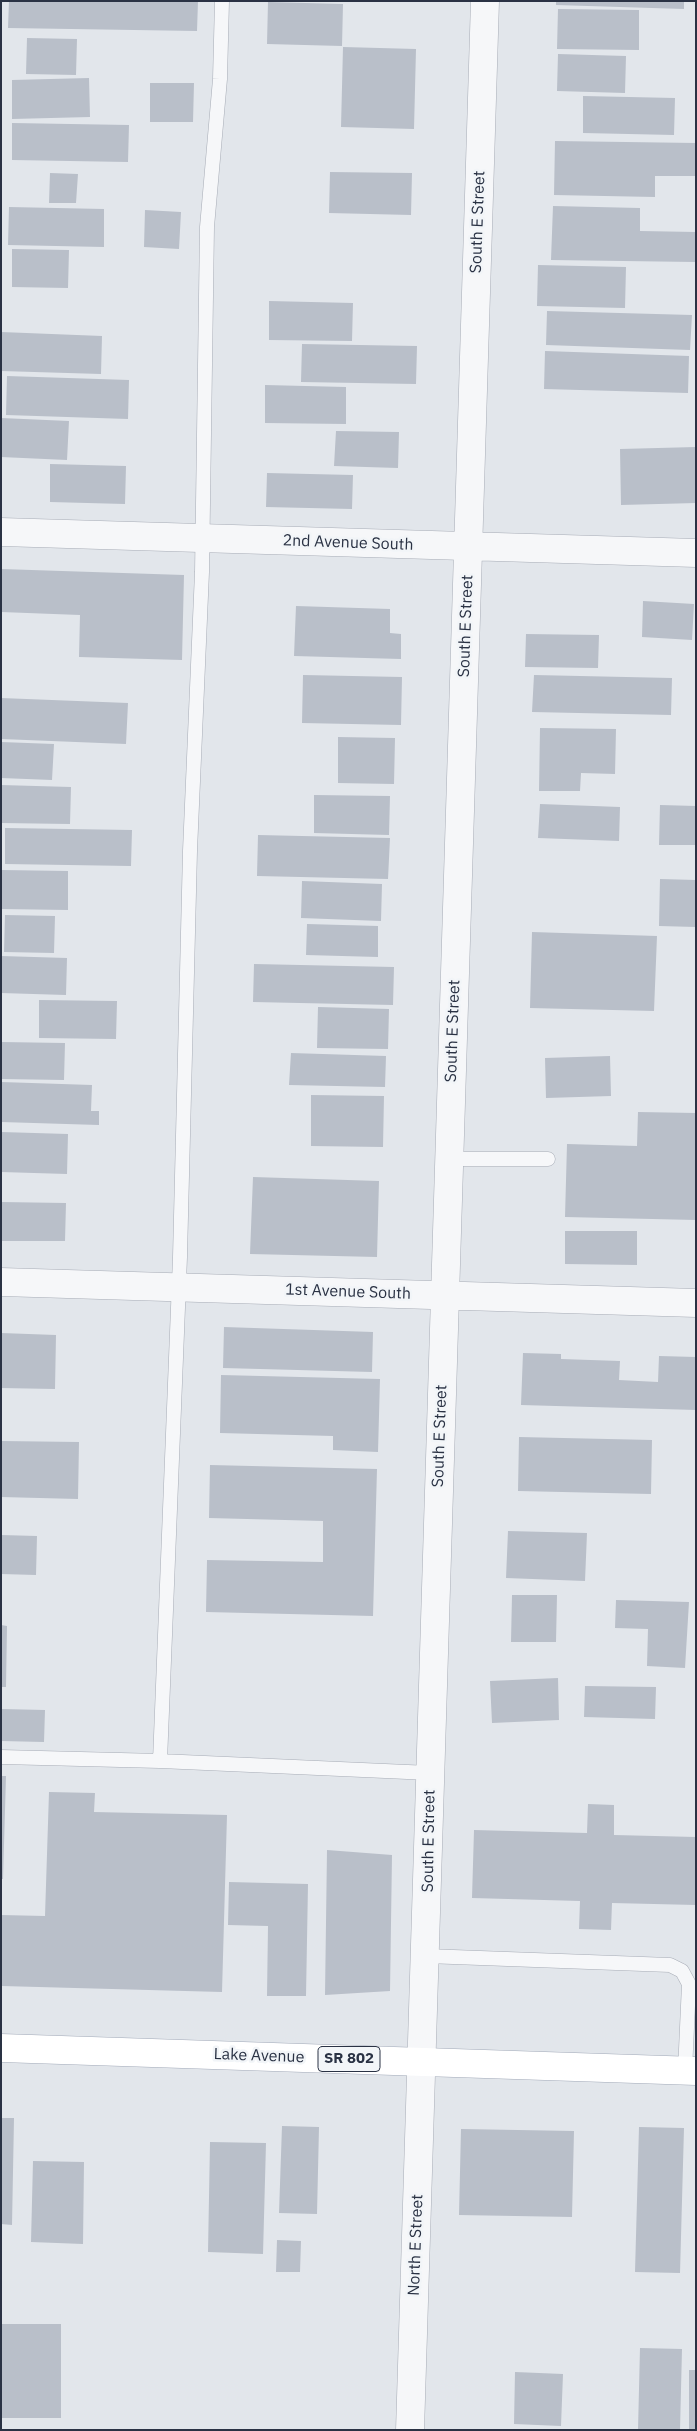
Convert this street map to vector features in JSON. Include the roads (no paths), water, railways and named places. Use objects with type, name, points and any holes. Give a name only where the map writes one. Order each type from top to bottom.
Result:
[{"type":"main road","name":"Lake Avenue","points":[[1,2048],[691,2071]]},
{"type":"street","name":"South E Street","points":[[421,2061],[426,1956],[430,1773],[485,1]]},
{"type":"street","name":"2nd Avenue South","points":[[1,532],[696,553]]},
{"type":"street","name":"1st Avenue South","points":[[1,1282],[696,1303]]},
{"type":"street","name":"North E Street","points":[[410,2430],[421,2061]]},
{"type":"lane","points":[[160,1761],[179,1287],[190,851],[202,572],[207,227],[220,79],[222,1]]},
{"type":"lane","points":[[449,1159],[548,1159]]},
{"type":"lane","points":[[1,1757],[160,1761],[430,1773]]},
{"type":"lane","points":[[426,1956],[670,1965],[682,1971],[689,1984],[691,2071]]}]
